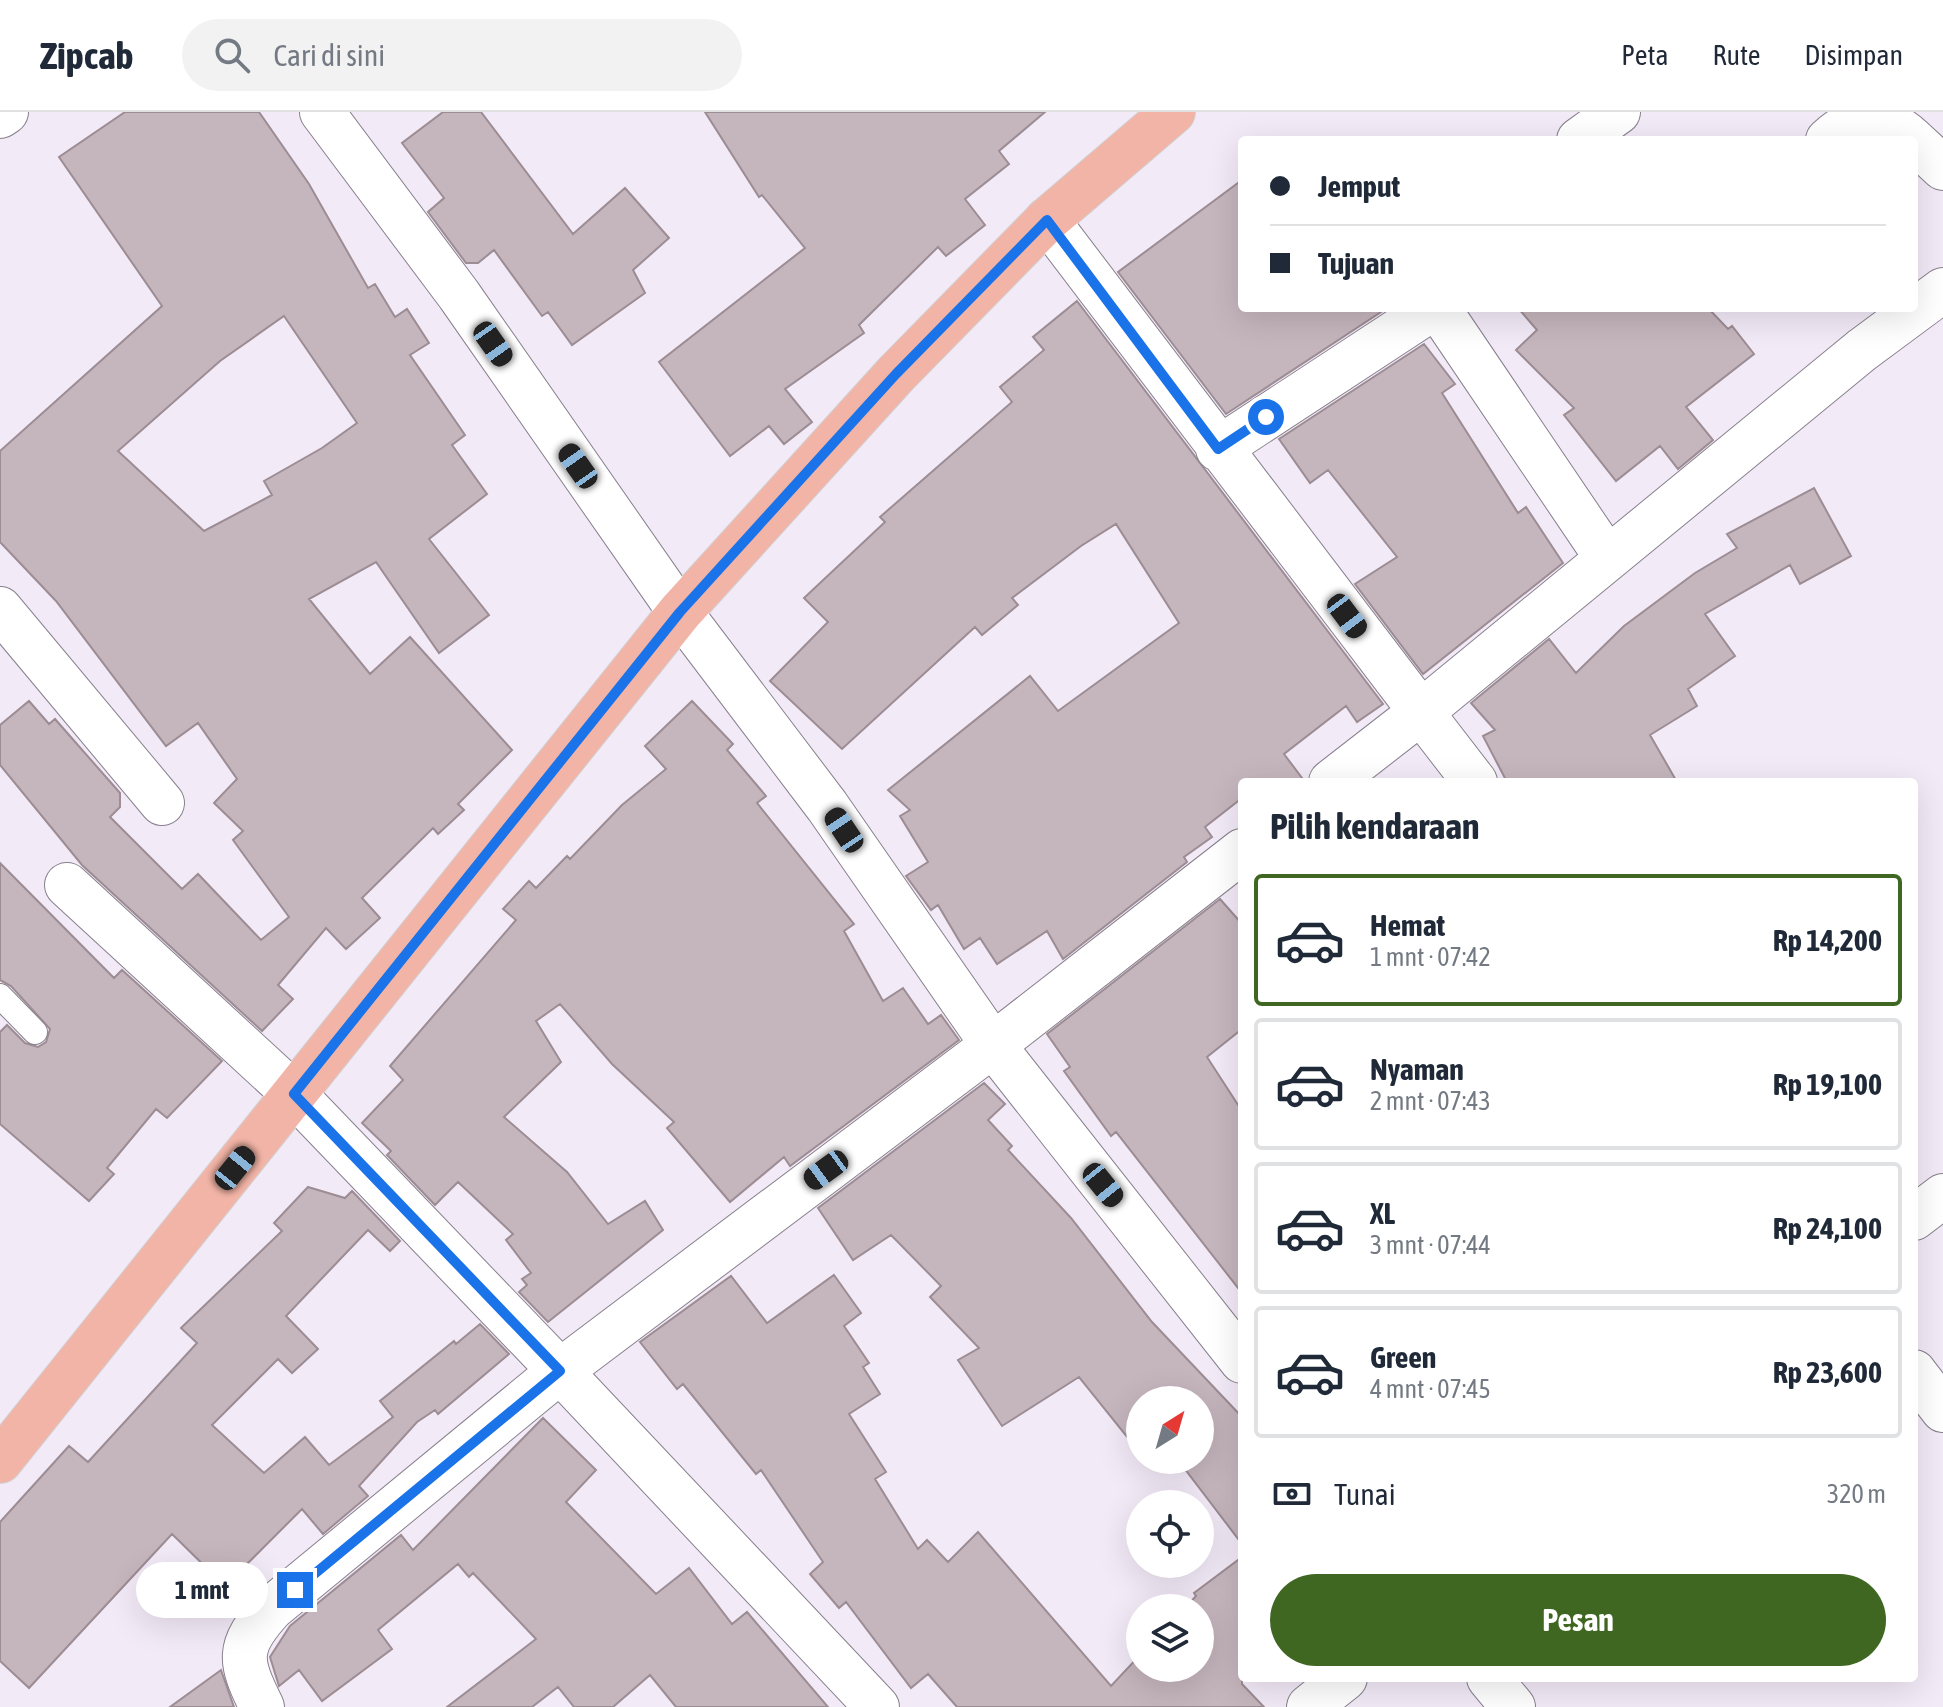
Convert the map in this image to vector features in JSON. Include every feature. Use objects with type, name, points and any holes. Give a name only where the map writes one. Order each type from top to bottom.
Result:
[{"type":"highway","points":[[0,1461],[680,612],[896,374],[1047,220],[1173,112]]},
{"type":"street","points":[[0,116],[6,112]]},
{"type":"street","points":[[322,112],[459,295],[680,612],[827,806],[993,1045],[1238,1356]]},
{"type":"street","points":[[1585,136],[1618,112]]},
{"type":"street","points":[[1833,136],[1845,125],[1869,119],[1884,119],[1908,136]]},
{"type":"street","points":[[1918,144],[1943,168]]},
{"type":"street","points":[[1047,220],[1218,449],[1472,778]]},
{"type":"street","points":[[1918,310],[1943,290]]},
{"type":"street","points":[[1218,449],[1430,312]]},
{"type":"street","points":[[1439,312],[1607,558]]},
{"type":"street","points":[[1336,778],[1915,312]]},
{"type":"street","points":[[0,609],[162,803]]},
{"type":"street","points":[[262,1707],[244,1665],[243,1649],[251,1630],[272,1608],[560,1371],[993,1045],[1238,854]]},
{"type":"street","points":[[67,885],[294,1094],[877,1707]]},
{"type":"street","points":[[1918,1215],[1943,1196]]},
{"type":"street","points":[[1918,1377],[1943,1410]]},
{"type":"street","points":[[1309,1707],[1340,1682]]},
{"type":"street","points":[[1492,1682],[1513,1707]]},
{"type":"lane","points":[[0,996],[35,1032]]},
{"type":"building","points":[[125,112],[259,112],[309,184],[368,288],[375,284],[395,317],[407,309],[429,343],[410,355],[465,435],[452,445],[487,494],[429,539],[489,615],[439,653],[376,562],[309,599],[370,674],[410,637],[512,750],[458,804],[464,810],[438,834],[433,828],[362,898],[380,918],[346,949],[326,928],[278,985],[293,999],[262,1031],[82,865],[0,765],[0,725],[29,701],[49,724],[55,719],[120,793],[120,807],[110,817],[182,889],[198,874],[261,940],[289,917],[233,840],[243,831],[214,803],[237,779],[198,723],[166,746],[56,601],[0,542],[0,451],[162,306],[59,157]],"holes":[[[284,316],[357,423],[322,448],[264,481],[272,495],[204,531],[118,451],[220,361]]]},
{"type":"building","points":[[443,112],[481,112],[573,234],[625,188],[669,238],[633,270],[645,293],[572,345],[548,312],[542,316],[494,250],[478,263],[466,263],[428,212],[444,198],[402,143]]},
{"type":"building","points":[[705,112],[1045,112],[999,151],[1009,164],[965,199],[985,225],[946,256],[938,247],[859,325],[864,333],[785,389],[812,422],[784,444],[769,426],[730,456],[659,362],[805,248],[762,195],[759,197]]},
{"type":"building","points":[[1238,183],[1238,312],[1381,312],[1226,414],[1118,272]]},
{"type":"building","points":[[1077,301],[1383,704],[1357,722],[1346,706],[1284,754],[1302,778],[1238,778],[1238,801],[1205,827],[1212,837],[1184,857],[1187,862],[1063,959],[1047,931],[997,964],[980,938],[964,949],[938,905],[931,910],[906,876],[928,862],[900,816],[910,810],[888,790],[1030,676],[1058,711],[1179,623],[1116,524],[1012,598],[1018,605],[982,635],[975,627],[842,749],[770,681],[828,622],[804,598],[885,522],[880,517],[1012,402],[1000,387],[1044,350],[1033,337]]},
{"type":"building","points":[[1521,312],[1712,312],[1728,329],[1732,326],[1754,354],[1686,407],[1713,440],[1678,469],[1660,446],[1616,481],[1564,415],[1574,408],[1516,350],[1537,330]]},
{"type":"building","points":[[1424,344],[1455,384],[1442,393],[1518,513],[1526,507],[1563,563],[1423,674],[1355,584],[1397,557],[1328,470],[1310,483],[1279,439]]},
{"type":"building","points":[[1814,488],[1851,556],[1800,584],[1790,565],[1705,614],[1735,656],[1688,689],[1697,706],[1650,735],[1675,778],[1505,778],[1483,736],[1495,730],[1471,703],[1549,639],[1576,673],[1624,626],[1695,573],[1737,548],[1727,534]]},
{"type":"building","points":[[692,701],[733,744],[727,750],[766,796],[757,803],[854,924],[844,931],[883,1001],[903,988],[928,1024],[941,1015],[959,1040],[790,1166],[784,1157],[730,1202],[667,1128],[674,1122],[612,1064],[560,1004],[536,1021],[561,1062],[504,1117],[567,1172],[608,1224],[645,1201],[663,1230],[548,1322],[519,1292],[527,1285],[522,1279],[531,1273],[506,1240],[513,1234],[458,1182],[435,1205],[387,1155],[391,1151],[362,1123],[403,1080],[390,1066],[516,920],[503,909],[529,881],[536,888],[567,856],[570,859],[622,805],[666,769],[645,746]]},
{"type":"building","points":[[0,863],[114,978],[122,970],[222,1061],[167,1118],[156,1109],[107,1168],[114,1174],[89,1201],[0,1124],[0,1032],[7,1025],[25,1043],[38,1047],[46,1042],[50,1029],[11,986],[0,980]]},
{"type":"building","points":[[1220,899],[1238,919],[1238,1032],[1207,1057],[1238,1105],[1238,1288],[1116,1132],[1111,1136],[1064,1071],[1070,1067],[1047,1034]]},
{"type":"building","points":[[984,1083],[1005,1104],[988,1120],[1012,1146],[1008,1150],[1071,1218],[1152,1322],[1213,1386],[1126,1386],[1126,1436],[1079,1377],[1002,1426],[958,1360],[979,1348],[930,1297],[941,1286],[891,1235],[853,1260],[818,1208]]},
{"type":"building","points":[[308,1187],[345,1198],[352,1191],[400,1241],[390,1251],[368,1230],[286,1316],[318,1349],[292,1373],[278,1359],[212,1425],[264,1473],[305,1437],[329,1465],[393,1417],[380,1401],[480,1324],[509,1354],[438,1414],[435,1410],[417,1422],[359,1486],[368,1496],[323,1534],[302,1509],[225,1586],[172,1534],[29,1688],[0,1661],[0,1522],[69,1446],[88,1462],[197,1343],[181,1328],[282,1231],[274,1223]]},
{"type":"building","points":[[834,1275],[861,1313],[844,1326],[869,1363],[863,1367],[880,1394],[849,1414],[886,1472],[875,1479],[918,1549],[927,1540],[948,1562],[978,1532],[1111,1686],[1126,1670],[1126,1682],[1214,1682],[1214,1594],[1194,1593],[1238,1560],[1238,1682],[1242,1682],[1264,1707],[957,1707],[928,1674],[911,1688],[846,1602],[839,1608],[810,1574],[823,1562],[761,1470],[756,1474],[683,1384],[677,1389],[640,1342],[731,1276],[767,1323]]},
{"type":"building","points":[[1214,1387],[1238,1413],[1238,1539],[1214,1507],[1214,1490],[1201,1490],[1189,1474],[1214,1474]]},
{"type":"building","points":[[543,1418],[596,1470],[566,1502],[656,1594],[689,1568],[732,1624],[747,1612],[828,1707],[676,1707],[650,1675],[613,1707],[574,1707],[558,1687],[532,1707],[447,1707],[536,1639],[473,1573],[469,1577],[458,1564],[378,1630],[392,1649],[322,1701],[299,1670],[279,1686],[270,1657],[290,1626],[401,1535],[413,1550]]},
{"type":"building","points":[[221,1670],[234,1707],[170,1707]]},
{"type":"route","points":[[295,1590],[560,1371],[294,1094],[680,612],[896,374],[1047,220],[1218,449],[1266,417]]}]
